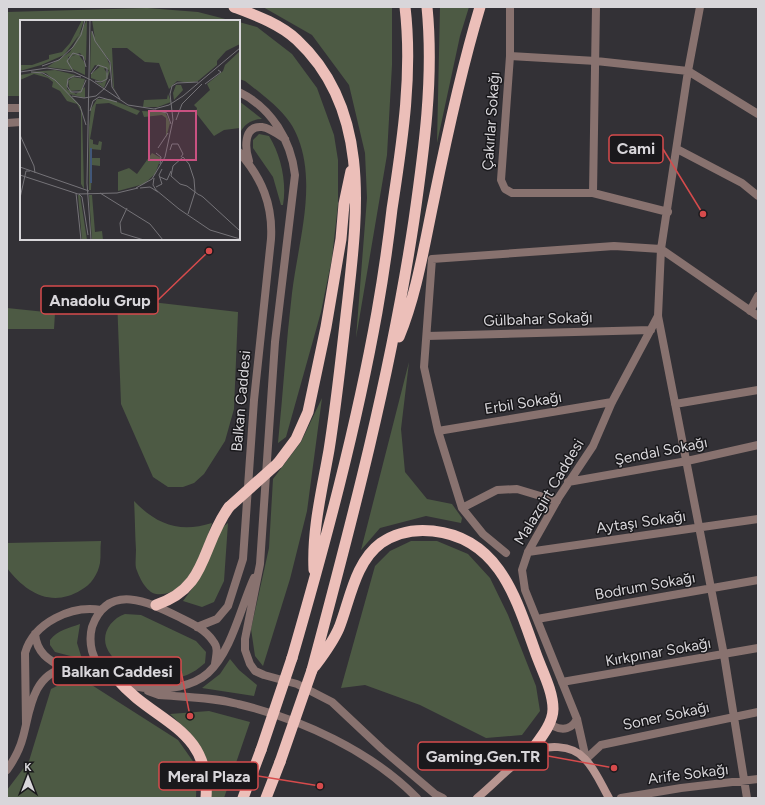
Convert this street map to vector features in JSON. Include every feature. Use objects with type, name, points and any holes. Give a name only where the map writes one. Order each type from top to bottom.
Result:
[{"type":"highway","points":[[234,7],[260,17],[296,39],[318,63],[333,87],[351,135],[356,196],[354,244],[331,435],[315,526],[313,548],[314,581]]},
{"type":"highway","points":[[243,798],[292,658],[351,440],[377,312],[404,115],[408,51],[405,7]]},
{"type":"highway","points":[[266,798],[312,670],[348,538],[390,358],[408,258],[426,118],[429,48],[427,7]]},
{"type":"highway","points":[[390,358],[412,300],[463,66],[480,7]]},
{"type":"highway","points":[[156,605],[174,597],[192,581],[201,567],[213,532],[229,507],[278,463],[296,439],[308,412],[326,327],[341,239],[344,204],[354,159]]},
{"type":"highway","points":[[312,670],[328,650],[335,636],[356,578],[370,555],[381,543],[410,531],[443,532],[460,537],[477,546],[505,577],[521,613],[551,694],[553,709],[550,720],[529,754]]},
{"type":"highway","points":[[117,679],[137,699],[173,724],[190,739],[201,757],[206,772],[206,798]]},
{"type":"main road","points":[[477,798],[529,754],[552,747],[564,748],[575,751],[586,759]]},
{"type":"main road","name":"Malazgirt Caddesi","points":[[586,759],[609,798]]},
{"type":"street","name":"Çakırlar Sokağı","points":[[510,7],[510,56],[501,180],[505,189],[512,193],[593,193],[668,212]]},
{"type":"street","points":[[593,193],[596,7]]},
{"type":"street","points":[[700,7],[688,71],[662,249],[658,316],[687,461],[698,528],[724,655],[747,798]]},
{"type":"street","points":[[510,56],[596,60],[688,71],[758,114]]},
{"type":"street","points":[[240,92],[247,96],[264,111],[287,140],[293,158],[295,175],[275,342],[260,564],[245,645],[250,664],[264,675],[297,684],[332,702],[382,749],[436,794],[444,798]]},
{"type":"street","points":[[7,108],[20,108]]},
{"type":"street","points":[[7,122],[20,122]]},
{"type":"street","points":[[250,164],[245,152],[246,139],[250,132],[256,128],[263,127],[287,140]]},
{"type":"street","points":[[677,149],[742,183],[758,196]]},
{"type":"street","points":[[240,153],[250,164]]},
{"type":"street","name":"Balkan Caddesi","points":[[198,627],[207,624],[216,618],[228,606],[243,559],[254,400],[272,223],[266,193],[250,164]]},
{"type":"street","points":[[506,553],[483,534],[462,508],[438,431],[424,366],[432,259],[614,246],[662,249],[758,316]]},
{"type":"street","points":[[750,311],[758,296]]},
{"type":"street","name":"Malazgirt Caddesi","points":[[586,759],[577,719],[522,580],[522,570],[528,552],[557,501],[568,482],[593,446],[612,402],[658,316]]},
{"type":"street","name":"Gülbahar Sokağı","points":[[427,336],[651,330]]},
{"type":"street","points":[[675,404],[758,390]]},
{"type":"street","name":"Erbil Sokağı","points":[[438,431],[612,402]]},
{"type":"street","name":"Şendal Sokağı","points":[[568,482],[687,461],[758,445]]},
{"type":"street","points":[[462,508],[497,490],[517,489],[557,501]]},
{"type":"street","name":"Aytaşı Sokağı","points":[[528,552],[758,519]]},
{"type":"street","points":[[142,688],[176,688],[191,684],[206,675],[215,664],[232,635],[260,564]]},
{"type":"street","name":"Bodrum Sokağı","points":[[537,619],[758,580]]},
{"type":"street","points":[[104,672],[97,663],[90,642],[91,630],[101,610],[114,602],[129,599],[156,605],[198,627],[214,641],[217,649],[215,664]]},
{"type":"street","points":[[26,724],[25,653],[28,641],[49,622],[62,616],[87,608],[101,610]]},
{"type":"street","points":[[35,634],[38,648],[43,656],[64,668]]},
{"type":"street","name":"Kırkpınar Sokağı","points":[[562,682],[758,648]]},
{"type":"street","points":[[7,770],[19,749],[37,688],[42,680],[64,668],[79,667],[104,672],[117,679],[159,695],[237,703],[301,724],[326,735],[376,765],[407,788],[417,798]]},
{"type":"street","name":"Soner Sokağı","points":[[586,759],[601,745],[758,712]]},
{"type":"street","points":[[550,720],[553,726],[565,729],[571,727],[577,719]]},
{"type":"street","name":"Arife Sokağı","points":[[621,798],[682,788],[758,779]]},
{"type":"green space","points":[[263,7],[392,7],[392,65],[387,155],[356,338],[367,198],[365,153],[349,85],[312,35]]},
{"type":"green space","points":[[440,7],[469,7],[460,36],[437,143]]},
{"type":"green space","points":[[147,8],[198,12],[229,20],[20,20],[20,96],[7,96],[7,12]]},
{"type":"green space","points":[[240,22],[257,27],[292,54],[317,88],[334,135],[338,160],[338,204],[332,258],[321,312],[286,437],[278,443],[292,293],[302,235],[306,195],[306,175],[298,138],[289,121],[276,106],[245,81],[240,79]]},
{"type":"green space","points":[[240,102],[262,119],[250,122],[244,126],[240,133]]},
{"type":"green space","points":[[259,134],[269,136],[280,160],[284,188],[283,205],[281,205],[273,177],[253,148],[253,140]]},
{"type":"green space","points":[[117,298],[238,312],[234,409],[225,441],[204,474],[194,483],[183,487],[168,487],[153,477],[121,404]]},
{"type":"green space","points":[[7,308],[55,313],[54,329],[7,329]]},
{"type":"green space","points":[[409,362],[401,429],[405,472],[427,499],[452,504],[462,518],[461,523],[426,516],[380,528],[361,550]]},
{"type":"green space","points":[[322,398],[307,511],[290,579],[263,666],[255,656],[251,629],[269,548],[273,479],[301,442]]},
{"type":"green space","points":[[134,501],[151,516],[170,525],[190,527],[212,523],[199,558],[193,569],[186,580],[177,588],[168,593],[152,593],[143,584],[137,572]]},
{"type":"green space","points":[[228,523],[224,581],[214,602],[202,607],[183,601],[197,582],[219,530]]},
{"type":"green space","points":[[101,541],[100,563],[98,571],[91,582],[85,588],[60,598],[50,598],[31,591],[22,585],[7,568],[7,543]]},
{"type":"green space","points":[[411,541],[437,541],[468,554],[490,578],[508,615],[536,686],[540,711],[522,735],[486,738],[420,705],[365,685],[341,688],[375,566],[390,551]]},
{"type":"green space","points":[[125,614],[141,615],[196,641],[206,652],[205,663],[187,675],[170,679],[151,676],[126,666],[113,657],[107,649],[105,643],[105,637],[110,625]]},
{"type":"green space","points":[[80,624],[77,643],[82,659],[55,652],[50,645],[50,640],[60,632]]},
{"type":"green space","points":[[230,659],[239,670],[257,685],[254,696],[202,688],[220,674]]},
{"type":"green space","points":[[69,680],[87,682],[178,740],[197,767],[196,798],[7,798],[7,790],[29,761],[51,689]]},
{"type":"green space","points":[[209,711],[250,722],[224,798],[211,798],[207,761],[191,734],[170,714]]},
{"type":"place","name":"Cami","points":[[703,214]]},
{"type":"place","name":"Anadolu Grup","points":[[209,251]]},
{"type":"place","name":"Balkan Caddesi","points":[[190,716]]},
{"type":"place","name":"Gaming.Gen.TR","points":[[614,768]]},
{"type":"place","name":"Meral Plaza","points":[[320,786]]}]
